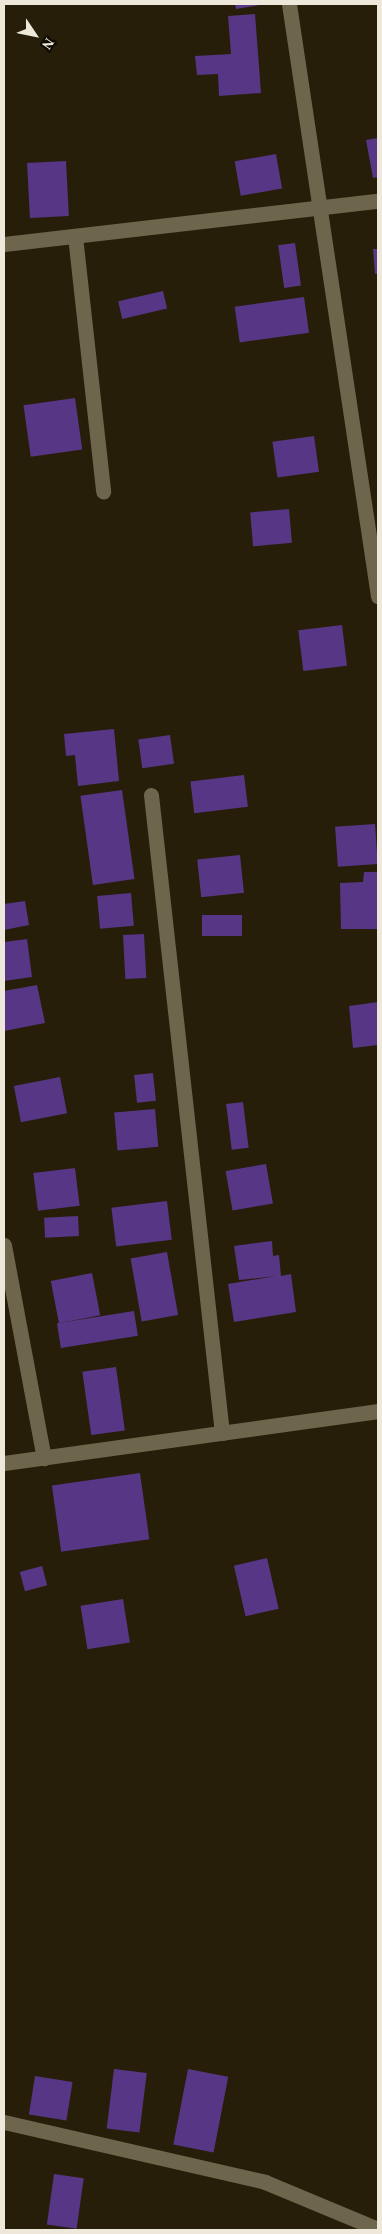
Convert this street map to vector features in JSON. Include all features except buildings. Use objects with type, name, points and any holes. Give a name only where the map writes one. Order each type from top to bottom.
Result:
[{"type":"street","points":[[289,4],[378,596]]},
{"type":"street","points":[[4,244],[378,201]]},
{"type":"street","points":[[75,236],[103,491]]},
{"type":"street","points":[[151,795],[222,1433]]},
{"type":"street","points":[[4,1245],[44,1458]]},
{"type":"street","points":[[4,1463],[378,1411]]},
{"type":"street","points":[[4,2122],[265,2182],[378,2230]]}]
